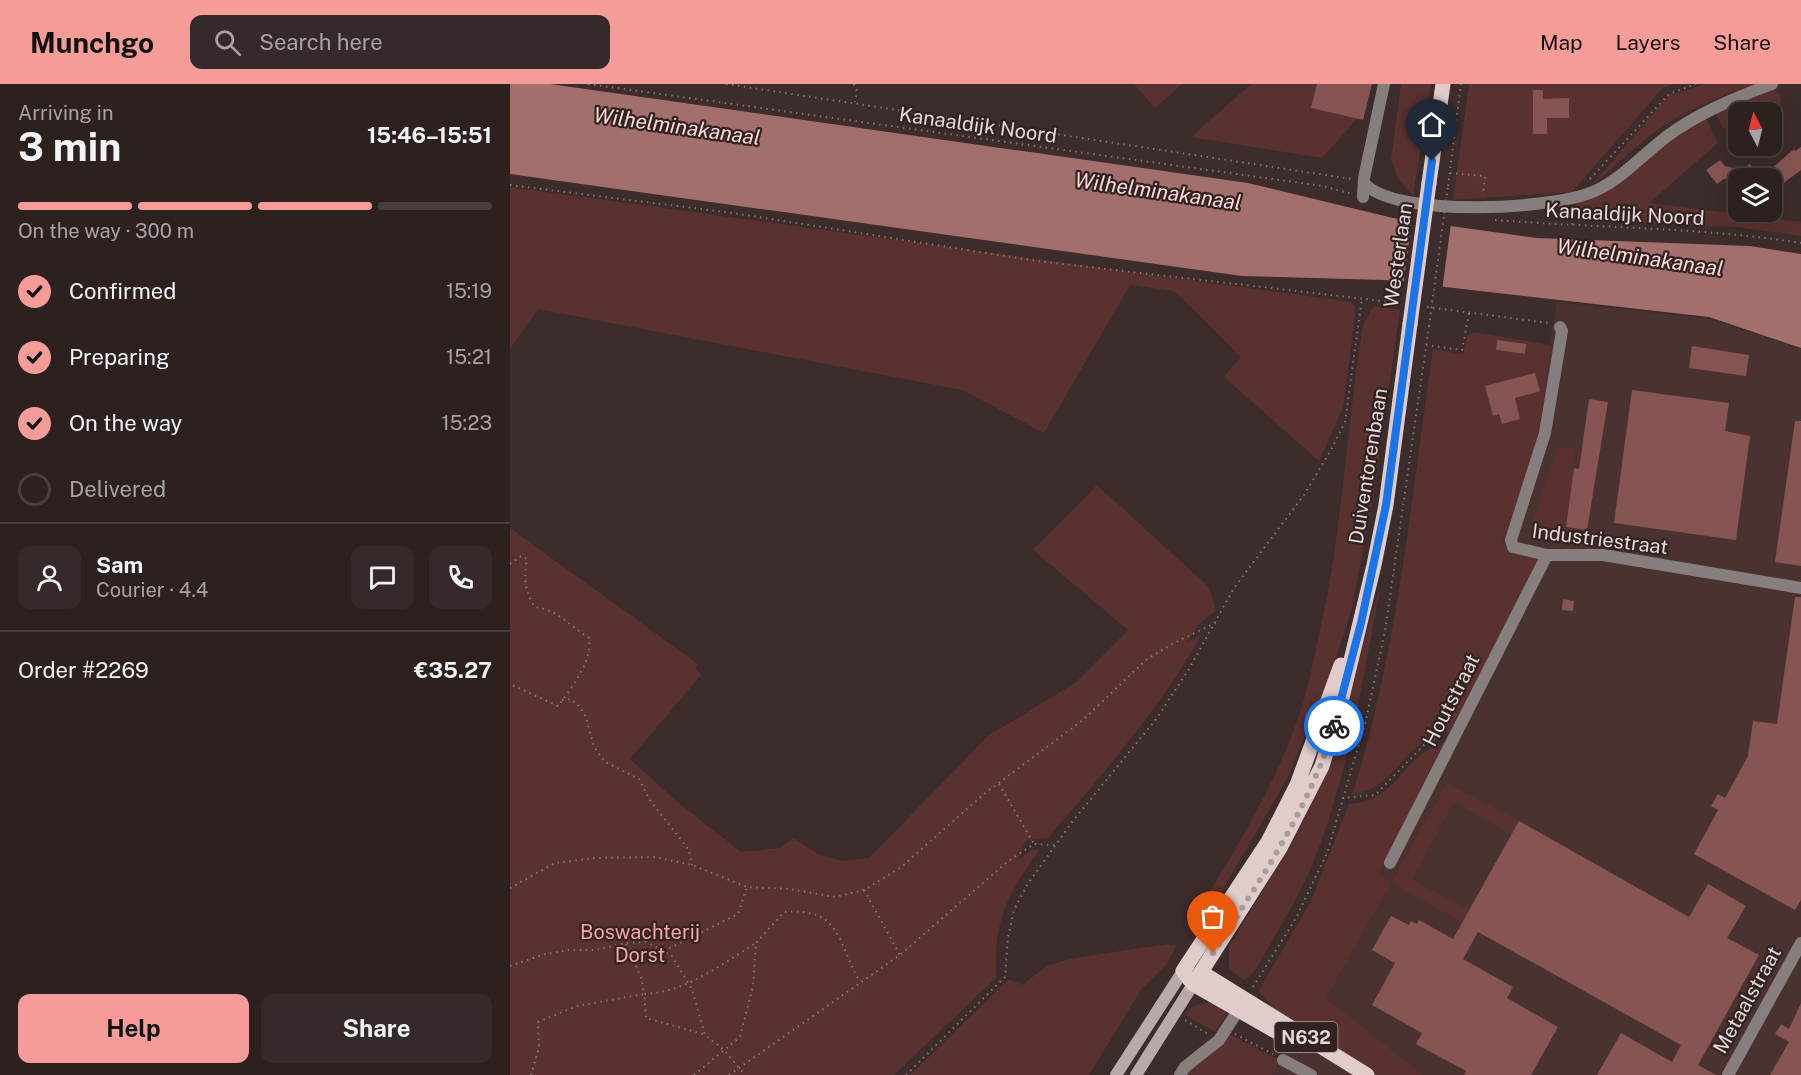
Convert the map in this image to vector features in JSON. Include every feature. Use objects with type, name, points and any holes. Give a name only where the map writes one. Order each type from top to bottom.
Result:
[{"type":"main road","name":"Westerlaan","points":[[1410,324],[1443,84]]},
{"type":"main road","name":"Duiventorenbaan","points":[[1136,1075],[1280,849],[1322,766],[1339,710],[1386,505],[1410,324]]},
{"type":"main road","name":"Duiventorenbaan","points":[[1116,1075],[1268,842],[1298,785],[1324,717],[1354,622],[1361,612]]},
{"type":"main road","name":"N632","points":[[1183,971],[1358,1075]]},
{"type":"main road","name":"N632","points":[[1242,1005],[1367,1075]]},
{"type":"street","points":[[1384,84],[1364,178],[1364,191],[1371,190],[1405,202],[1483,208],[1574,197],[1596,191],[1696,117],[1772,84]]},
{"type":"street","name":"Industriestraat","points":[[1560,327],[1563,331],[1545,433],[1511,540],[1514,547],[1547,555],[1603,555],[1801,588]]},
{"type":"street","name":"Houtstraat","points":[[1390,863],[1547,555]]},
{"type":"street","name":"Metaalstraat","points":[[1728,1075],[1801,943]]},
{"type":"street","points":[[1180,1075],[1185,1067],[1227,1030],[1242,1005]]},
{"type":"street","points":[[1283,1060],[1311,1075]]},
{"type":"path","name":"Kanaaldijk Noord","points":[[588,84],[1364,191]]},
{"type":"path","name":"Kanaaldijk Noord","points":[[726,84],[1358,180],[1364,191]]},
{"type":"path","points":[[854,84],[858,92],[855,102]]},
{"type":"path","points":[[1461,84],[1426,345],[1462,350],[1469,313],[1554,323],[1560,327]]},
{"type":"path","points":[[1574,197],[1669,94],[1696,84]]},
{"type":"path","points":[[1450,173],[1485,176],[1483,208]]},
{"type":"path","points":[[510,185],[733,213],[1038,261],[1362,298],[1345,422],[1304,495],[1234,588],[1217,622],[1156,718],[1055,845],[1027,885],[1014,910],[1008,937],[1005,977],[906,1075]]},
{"type":"path","name":"Kanaaldijk Noord","points":[[1494,220],[1572,226],[1722,232],[1801,243]]},
{"type":"path","points":[[510,564],[520,556],[527,559],[524,576],[526,592],[534,607],[546,608],[559,615],[589,638],[583,672],[558,706],[510,684]]},
{"type":"path","points":[[510,888],[555,863],[595,858],[655,857],[692,865],[747,887],[790,889],[835,897],[864,890],[900,868],[984,794],[1083,720],[1146,660],[1170,645],[1217,622]]},
{"type":"path","points":[[562,700],[571,699],[580,707],[594,747],[605,762],[639,779],[649,800],[689,850],[692,865]]},
{"type":"path","points":[[1342,798],[1375,795],[1427,742],[1446,737],[1454,739]]},
{"type":"path","points":[[999,784],[1035,844]]},
{"type":"path","points":[[729,1075],[900,955],[1007,862],[1035,844],[1055,845]]},
{"type":"path","points":[[664,952],[738,914],[747,887]]},
{"type":"path","points":[[864,890],[900,955]]},
{"type":"path","points":[[531,1075],[539,1047],[538,1022],[577,1006],[644,994],[663,994],[689,984],[756,943],[784,912],[797,911],[822,917],[836,926],[848,960],[860,982]]},
{"type":"path","points":[[510,966],[542,955],[568,950],[596,950],[625,943],[646,942],[671,956],[689,984],[698,1003],[705,1035]]},
{"type":"path","points":[[625,943],[633,957],[644,994],[646,1018],[705,1035],[724,1050],[745,1075]]},
{"type":"path","points":[[694,1075],[740,1037],[753,986],[756,943]]},
{"type":"path","points":[[1227,1030],[1283,1060]]},
{"type":"shaded area","points":[[1557,302],[1710,319],[1801,349],[1801,1075],[1268,1075],[1308,1013],[1533,563],[1490,546],[1544,374]]},
{"type":"green space","points":[[1134,84],[1182,84],[1155,108]]},
{"type":"green space","points":[[1251,84],[1317,84],[1312,108],[1357,119],[1322,158],[1191,137]]},
{"type":"green space","points":[[1401,84],[1431,84],[1413,195],[1398,179],[1391,160]]},
{"type":"green space","points":[[1469,84],[1674,84],[1663,88],[1572,192],[1453,200]]},
{"type":"green space","points":[[1705,84],[1755,84],[1701,105],[1663,126],[1591,186],[1668,96]]},
{"type":"green space","points":[[1774,89],[1780,95],[1781,102],[1743,102]]},
{"type":"green space","points":[[1728,108],[1728,129],[1722,127],[1716,113]]},
{"type":"green space","points":[[1706,118],[1718,143],[1649,203],[1728,213],[1728,222],[1782,222],[1782,220],[1801,222],[1801,236],[1737,227],[1578,221],[1576,203],[1609,190],[1678,135]]},
{"type":"green space","points":[[510,187],[1351,302],[1354,305],[1355,316],[1343,408],[1319,461],[1224,377],[1241,357],[1174,291],[1130,285],[1044,433],[962,390],[538,309],[510,349]]},
{"type":"green space","points":[[1374,306],[1400,310],[1373,498],[1352,608],[1330,677],[1287,779],[1200,929],[1189,927],[1273,779],[1304,701],[1322,621],[1335,547],[1363,325]]},
{"type":"green space","points":[[1474,332],[1551,345],[1540,420],[1529,470],[1522,494],[1501,541],[1503,545],[1540,559],[1449,732],[1433,736],[1421,744],[1380,784],[1352,795],[1368,741],[1392,630],[1402,574],[1433,349],[1463,354],[1467,336]]},
{"type":"green space","points":[[1558,447],[1575,448],[1568,525],[1593,530],[1590,550],[1530,529]]},
{"type":"green space","name":"Boswachterij Dorst","points":[[1097,485],[1209,587],[1216,611],[1201,622],[1187,642],[1202,634],[1168,688],[1110,765],[1048,838],[1026,840],[1018,860],[1031,850],[1040,849],[1019,880],[1005,909],[997,940],[996,978],[894,1075],[510,1075],[510,528],[698,664],[696,668],[701,675],[630,759],[680,804],[741,852],[780,848],[793,838],[820,855],[843,861],[869,858],[988,736],[1075,683],[1128,630],[1033,550]]},
{"type":"green space","points":[[1380,588],[1353,730],[1324,835],[1291,909],[1251,975],[1243,980],[1229,969],[1229,946],[1293,842],[1312,803]]},
{"type":"green space","points":[[1443,743],[1379,874],[1391,883],[1326,998],[1423,1075],[1377,1075],[1351,1063],[1276,1010],[1259,990],[1310,903],[1349,804],[1366,801],[1379,795],[1390,787],[1417,758]]},
{"type":"green space","points":[[1447,783],[1528,825],[1519,839],[1454,802],[1412,880],[1477,914],[1470,927],[1391,883]]},
{"type":"green space","points":[[1167,944],[1176,945],[1167,964],[1141,990],[1089,1075],[910,1075],[1009,979],[1022,985],[1047,966],[1069,959]]},
{"type":"green space","points":[[1212,1001],[1226,1011],[1225,1018],[1215,1032],[1184,1014],[1194,1006]]},
{"type":"green space","points":[[1227,1033],[1281,1061],[1272,1075],[1188,1075],[1193,1064]]},
{"type":"water","name":"Wilhelminakanaal","points":[[510,84],[550,84],[1248,183],[1393,218],[1537,238],[1750,246],[1801,254],[1801,348],[1709,317],[1384,280],[1242,276],[510,174]]},
{"type":"pier","points":[[1412,218],[1451,223],[1442,291],[1403,286]]},
{"type":"building","points":[[1317,84],[1372,84],[1363,120],[1311,108]]},
{"type":"building","points":[[1533,90],[1543,90],[1543,99],[1569,98],[1569,118],[1547,118],[1547,134],[1533,134]]},
{"type":"building","points":[[1801,147],[1801,170],[1782,184],[1782,168],[1772,168],[1794,149],[1795,151]]},
{"type":"building","points":[[1720,160],[1725,166],[1734,168],[1728,168],[1728,179],[1717,184],[1706,170]]},
{"type":"building","points":[[1497,340],[1526,344],[1525,354],[1496,350]]},
{"type":"building","points":[[1692,346],[1749,355],[1746,376],[1689,368]]},
{"type":"building","points":[[1535,373],[1540,391],[1515,398],[1520,419],[1502,424],[1499,414],[1493,416],[1485,386]]},
{"type":"building","points":[[1632,390],[1729,403],[1725,431],[1750,436],[1736,540],[1614,523]]},
{"type":"building","points":[[1589,399],[1608,402],[1587,530],[1566,527],[1574,468],[1579,469]]},
{"type":"building","points":[[1795,421],[1801,421],[1801,566],[1775,562]]},
{"type":"building","points":[[1795,597],[1801,597],[1801,900],[1795,910],[1694,854],[1718,810],[1711,806],[1718,794],[1725,798],[1748,756],[1753,721],[1777,724]]},
{"type":"building","points":[[1563,599],[1574,601],[1573,611],[1562,610]]},
{"type":"building","points":[[1519,821],[1689,917],[1708,884],[1746,906],[1727,938],[1759,955],[1698,1065],[1716,1075],[1597,1075],[1621,1033],[1672,1062],[1681,1045],[1478,932],[1463,959],[1513,987],[1507,998],[1558,1027],[1531,1075],[1464,1075],[1466,1071],[1416,1044],[1422,1033],[1372,1005],[1395,963],[1372,950],[1391,916],[1409,925],[1411,921],[1417,924],[1419,920],[1453,939]]},
{"type":"building","points":[[1801,1003],[1801,1075],[1770,1075],[1789,1042],[1775,1034],[1781,1024],[1789,1029]]},
{"type":"way so far","points":[[1213,953],[1280,849],[1305,803],[1322,766],[1334,726]]},
{"type":"route","points":[[1334,726],[1361,623],[1361,612],[1374,566],[1386,505],[1432,161]]}]
